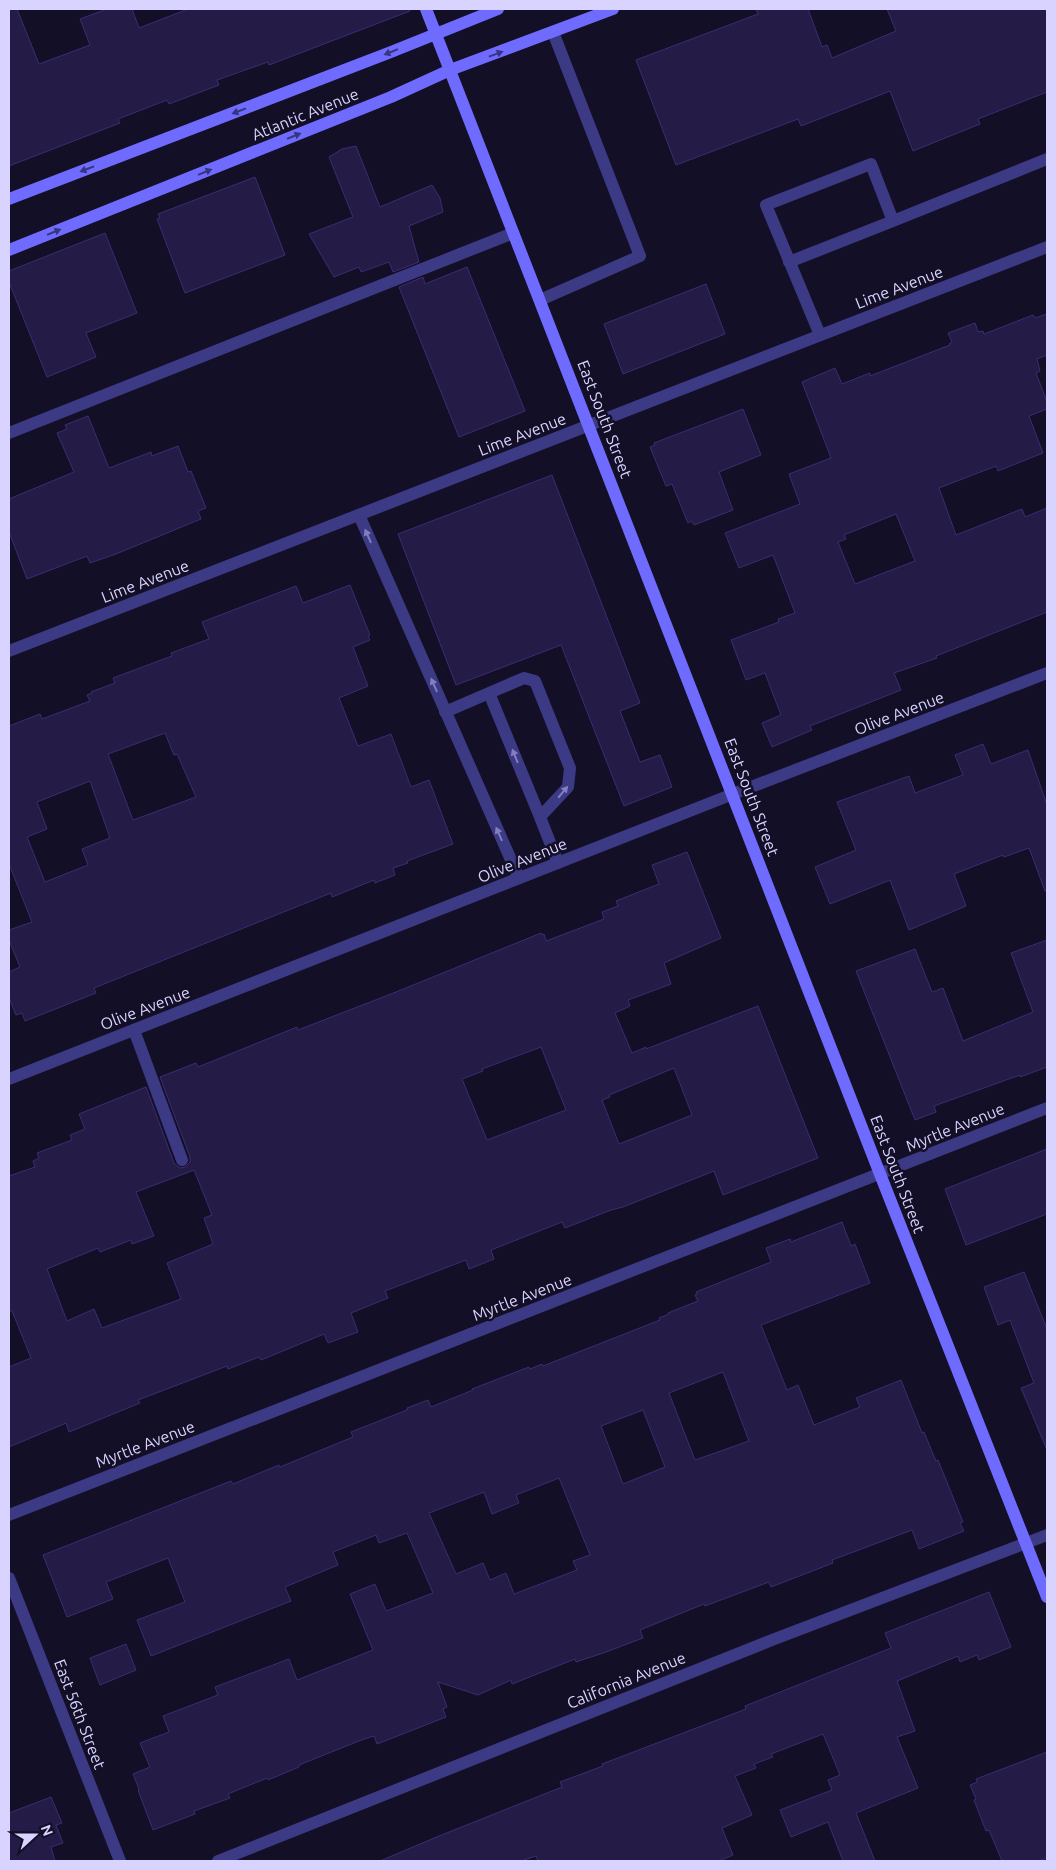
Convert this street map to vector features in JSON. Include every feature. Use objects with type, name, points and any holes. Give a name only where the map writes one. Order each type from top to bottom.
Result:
[{"type":"main road","name":"East South Street","points":[[426,9],[1047,1597]]},
{"type":"main road","name":"Atlantic Avenue","points":[[9,199],[498,9]]},
{"type":"main road","name":"Atlantic Avenue","points":[[9,250],[398,94],[450,70],[613,9]]},
{"type":"street","points":[[540,300],[640,256],[553,32]]},
{"type":"street","points":[[790,262],[1047,159]]},
{"type":"street","points":[[820,335],[766,205],[871,164],[893,221]]},
{"type":"street","points":[[9,433],[513,233]]},
{"type":"street","name":"Lime Avenue","points":[[9,651],[1047,246]]},
{"type":"street","points":[[359,514],[519,878]]},
{"type":"street","name":"Olive Avenue","points":[[9,1079],[733,794],[1047,673]]},
{"type":"street","points":[[445,712],[524,678],[535,681],[570,768],[568,787],[540,817]]},
{"type":"street","points":[[489,693],[558,863]]},
{"type":"street","points":[[134,1030],[182,1160]]},
{"type":"street","name":"Myrtle Avenue","points":[[9,1515],[1047,1108]]},
{"type":"street","name":"California Avenue","points":[[218,1861],[754,1647],[1047,1535]]},
{"type":"street","name":"East 56th Street","points":[[9,1578],[120,1861]]},
{"type":"building","points":[[9,9],[17,9],[39,64],[90,45],[80,19],[107,9],[132,9],[139,28],[188,9],[409,9],[410,11],[269,65],[268,62],[217,80],[219,85],[169,104],[167,100],[118,119],[120,123],[9,166]]},
{"type":"building","points":[[756,9],[808,9],[822,47],[827,45],[832,58],[896,31],[887,9],[1047,9],[1047,92],[978,119],[980,124],[913,151],[890,91],[801,126],[798,119],[676,165],[636,60],[758,14]]},
{"type":"building","points":[[356,146],[380,207],[432,185],[440,198],[443,212],[409,226],[419,262],[393,272],[389,262],[361,272],[359,267],[334,277],[309,234],[353,217],[329,157],[342,149]]},
{"type":"building","points":[[255,177],[285,255],[185,293],[157,219],[160,218],[158,214]]},
{"type":"building","points":[[105,233],[137,313],[86,333],[96,357],[47,377],[9,282],[9,271]]},
{"type":"building","points":[[467,267],[525,411],[459,437],[399,287],[423,277],[425,284]]},
{"type":"building","points":[[706,284],[725,334],[623,374],[604,324]]},
{"type":"building","points":[[1047,314],[1047,355],[1037,359],[1040,371],[1036,373],[1047,402],[1047,409],[1029,416],[1043,453],[998,471],[996,466],[939,488],[956,535],[1022,509],[1025,517],[1047,508],[1047,612],[936,656],[937,658],[894,673],[901,690],[810,726],[812,730],[772,747],[762,723],[781,715],[765,673],[746,680],[731,640],[779,622],[778,619],[795,613],[773,555],[739,568],[725,533],[800,504],[789,474],[831,458],[802,382],[835,368],[842,384],[870,373],[870,376],[950,345],[952,342],[948,333],[975,323],[978,332],[983,331],[984,334],[1033,315],[1035,318]],"holes":[[[896,514],[915,561],[855,584],[838,542],[846,539],[844,535]]]},
{"type":"building","points":[[743,409],[761,455],[719,472],[733,510],[694,525],[692,521],[688,523],[672,484],[666,486],[650,447],[655,445],[654,443]]},
{"type":"building","points":[[88,416],[109,468],[151,452],[152,456],[178,446],[188,472],[191,471],[206,508],[198,511],[201,519],[116,554],[90,563],[87,556],[27,579],[9,532],[9,499],[74,472],[57,433],[67,429],[65,425]]},
{"type":"building","points":[[552,475],[640,703],[620,711],[640,762],[660,755],[672,787],[624,806],[561,645],[456,685],[398,534]]},
{"type":"building","points":[[350,585],[370,635],[368,636],[370,640],[353,647],[368,686],[339,698],[358,746],[391,734],[411,787],[429,780],[453,844],[393,868],[395,875],[375,883],[374,880],[332,897],[331,893],[94,988],[96,993],[25,1021],[22,1013],[16,1015],[9,998],[9,972],[20,967],[9,940],[9,930],[32,922],[9,864],[9,726],[40,714],[42,719],[90,701],[87,695],[115,683],[113,678],[172,656],[171,653],[209,639],[202,622],[296,586],[303,603]],"holes":[[[165,733],[174,755],[177,754],[196,797],[133,820],[108,754]],[[90,781],[110,838],[82,849],[88,865],[45,882],[27,837],[47,829],[37,802]]]},
{"type":"building","points":[[983,744],[991,764],[1028,750],[1047,805],[1047,891],[1045,891],[1029,848],[1004,857],[1003,855],[954,874],[966,906],[909,930],[890,880],[830,904],[815,867],[856,850],[837,802],[909,776],[915,793],[963,775],[955,755]]},
{"type":"building","points":[[687,852],[721,938],[664,963],[671,984],[628,1000],[630,1006],[615,1013],[632,1053],[758,1006],[818,1158],[723,1195],[714,1171],[565,1228],[562,1222],[491,1250],[494,1259],[469,1269],[466,1260],[385,1291],[388,1298],[351,1313],[358,1332],[328,1343],[324,1334],[261,1360],[259,1357],[228,1369],[227,1366],[138,1400],[140,1403],[69,1432],[66,1423],[9,1447],[9,1367],[31,1358],[12,1311],[9,1311],[9,1176],[35,1167],[33,1161],[39,1158],[37,1153],[72,1140],[70,1135],[85,1129],[79,1114],[146,1087],[174,1163],[180,1168],[185,1167],[190,1162],[190,1157],[160,1077],[196,1063],[198,1067],[297,1027],[298,1030],[541,933],[542,935],[544,934],[546,941],[604,919],[602,912],[618,906],[616,901],[659,884],[652,865]],"holes":[[[541,1047],[566,1110],[487,1140],[462,1079],[483,1071],[482,1069]],[[674,1068],[692,1115],[619,1144],[602,1100],[610,1097],[609,1095]],[[194,1170],[212,1215],[204,1218],[213,1244],[167,1263],[181,1299],[102,1328],[94,1309],[67,1321],[47,1269],[98,1248],[100,1252],[131,1240],[132,1244],[154,1236],[136,1192]]]},
{"type":"building","points":[[1047,940],[1047,1067],[934,1106],[936,1112],[915,1120],[856,971],[915,949],[932,992],[943,988],[963,1041],[1033,1012],[1011,953]]},
{"type":"building","points":[[1047,1149],[1047,1214],[966,1245],[945,1189]]},
{"type":"building","points":[[842,1222],[851,1246],[855,1244],[870,1283],[761,1325],[787,1390],[798,1385],[814,1425],[860,1407],[856,1398],[901,1380],[922,1433],[924,1432],[936,1461],[938,1460],[963,1522],[960,1523],[964,1531],[919,1549],[912,1530],[832,1560],[833,1563],[771,1587],[769,1582],[705,1606],[704,1604],[640,1630],[643,1638],[576,1662],[575,1659],[512,1684],[511,1680],[478,1695],[438,1682],[447,1707],[443,1709],[446,1717],[377,1744],[374,1736],[364,1739],[299,1765],[299,1767],[268,1780],[267,1778],[228,1794],[230,1798],[194,1811],[195,1814],[153,1830],[133,1774],[150,1767],[140,1743],[169,1732],[163,1716],[218,1695],[215,1687],[289,1659],[297,1680],[373,1650],[350,1594],[375,1584],[386,1611],[433,1593],[407,1533],[379,1543],[376,1535],[333,1552],[338,1565],[285,1587],[291,1601],[151,1656],[137,1620],[185,1602],[168,1558],[106,1582],[113,1599],[67,1617],[43,1555],[231,1481],[233,1484],[279,1465],[280,1467],[353,1437],[351,1432],[428,1400],[431,1407],[529,1367],[530,1369],[542,1364],[543,1366],[660,1320],[659,1318],[668,1313],[698,1301],[695,1295],[697,1294],[696,1292],[771,1262],[766,1248],[790,1239],[791,1242]],"holes":[[[723,1372],[749,1441],[695,1460],[669,1393]],[[643,1410],[665,1467],[623,1484],[601,1426]],[[559,1478],[590,1555],[573,1561],[577,1570],[514,1594],[506,1573],[490,1580],[483,1563],[456,1574],[429,1513],[484,1492],[492,1514],[519,1503],[516,1495]]]},
{"type":"building","points":[[1024,1272],[1047,1329],[1047,1450],[1021,1388],[1034,1383],[1010,1320],[998,1325],[984,1287]]},
{"type":"building","points":[[989,1592],[1011,1647],[979,1660],[977,1655],[960,1662],[958,1656],[897,1681],[915,1731],[897,1737],[918,1788],[856,1813],[875,1861],[843,1861],[828,1822],[791,1837],[780,1810],[832,1790],[828,1780],[840,1775],[823,1734],[771,1754],[773,1757],[754,1764],[756,1768],[735,1776],[752,1815],[722,1828],[733,1855],[719,1861],[538,1861],[536,1856],[521,1861],[380,1861],[562,1787],[560,1782],[603,1766],[602,1764],[746,1709],[745,1706],[891,1648],[885,1633]]},
{"type":"building","points":[[126,1644],[136,1670],[100,1685],[90,1658]]},
{"type":"building","points":[[1047,1752],[1047,1858],[1038,1861],[1002,1861],[989,1830],[986,1831],[970,1785],[977,1782],[976,1779]]},
{"type":"building","points":[[51,1797],[62,1823],[56,1825],[63,1843],[51,1847],[55,1861],[9,1861],[9,1813]]}]
